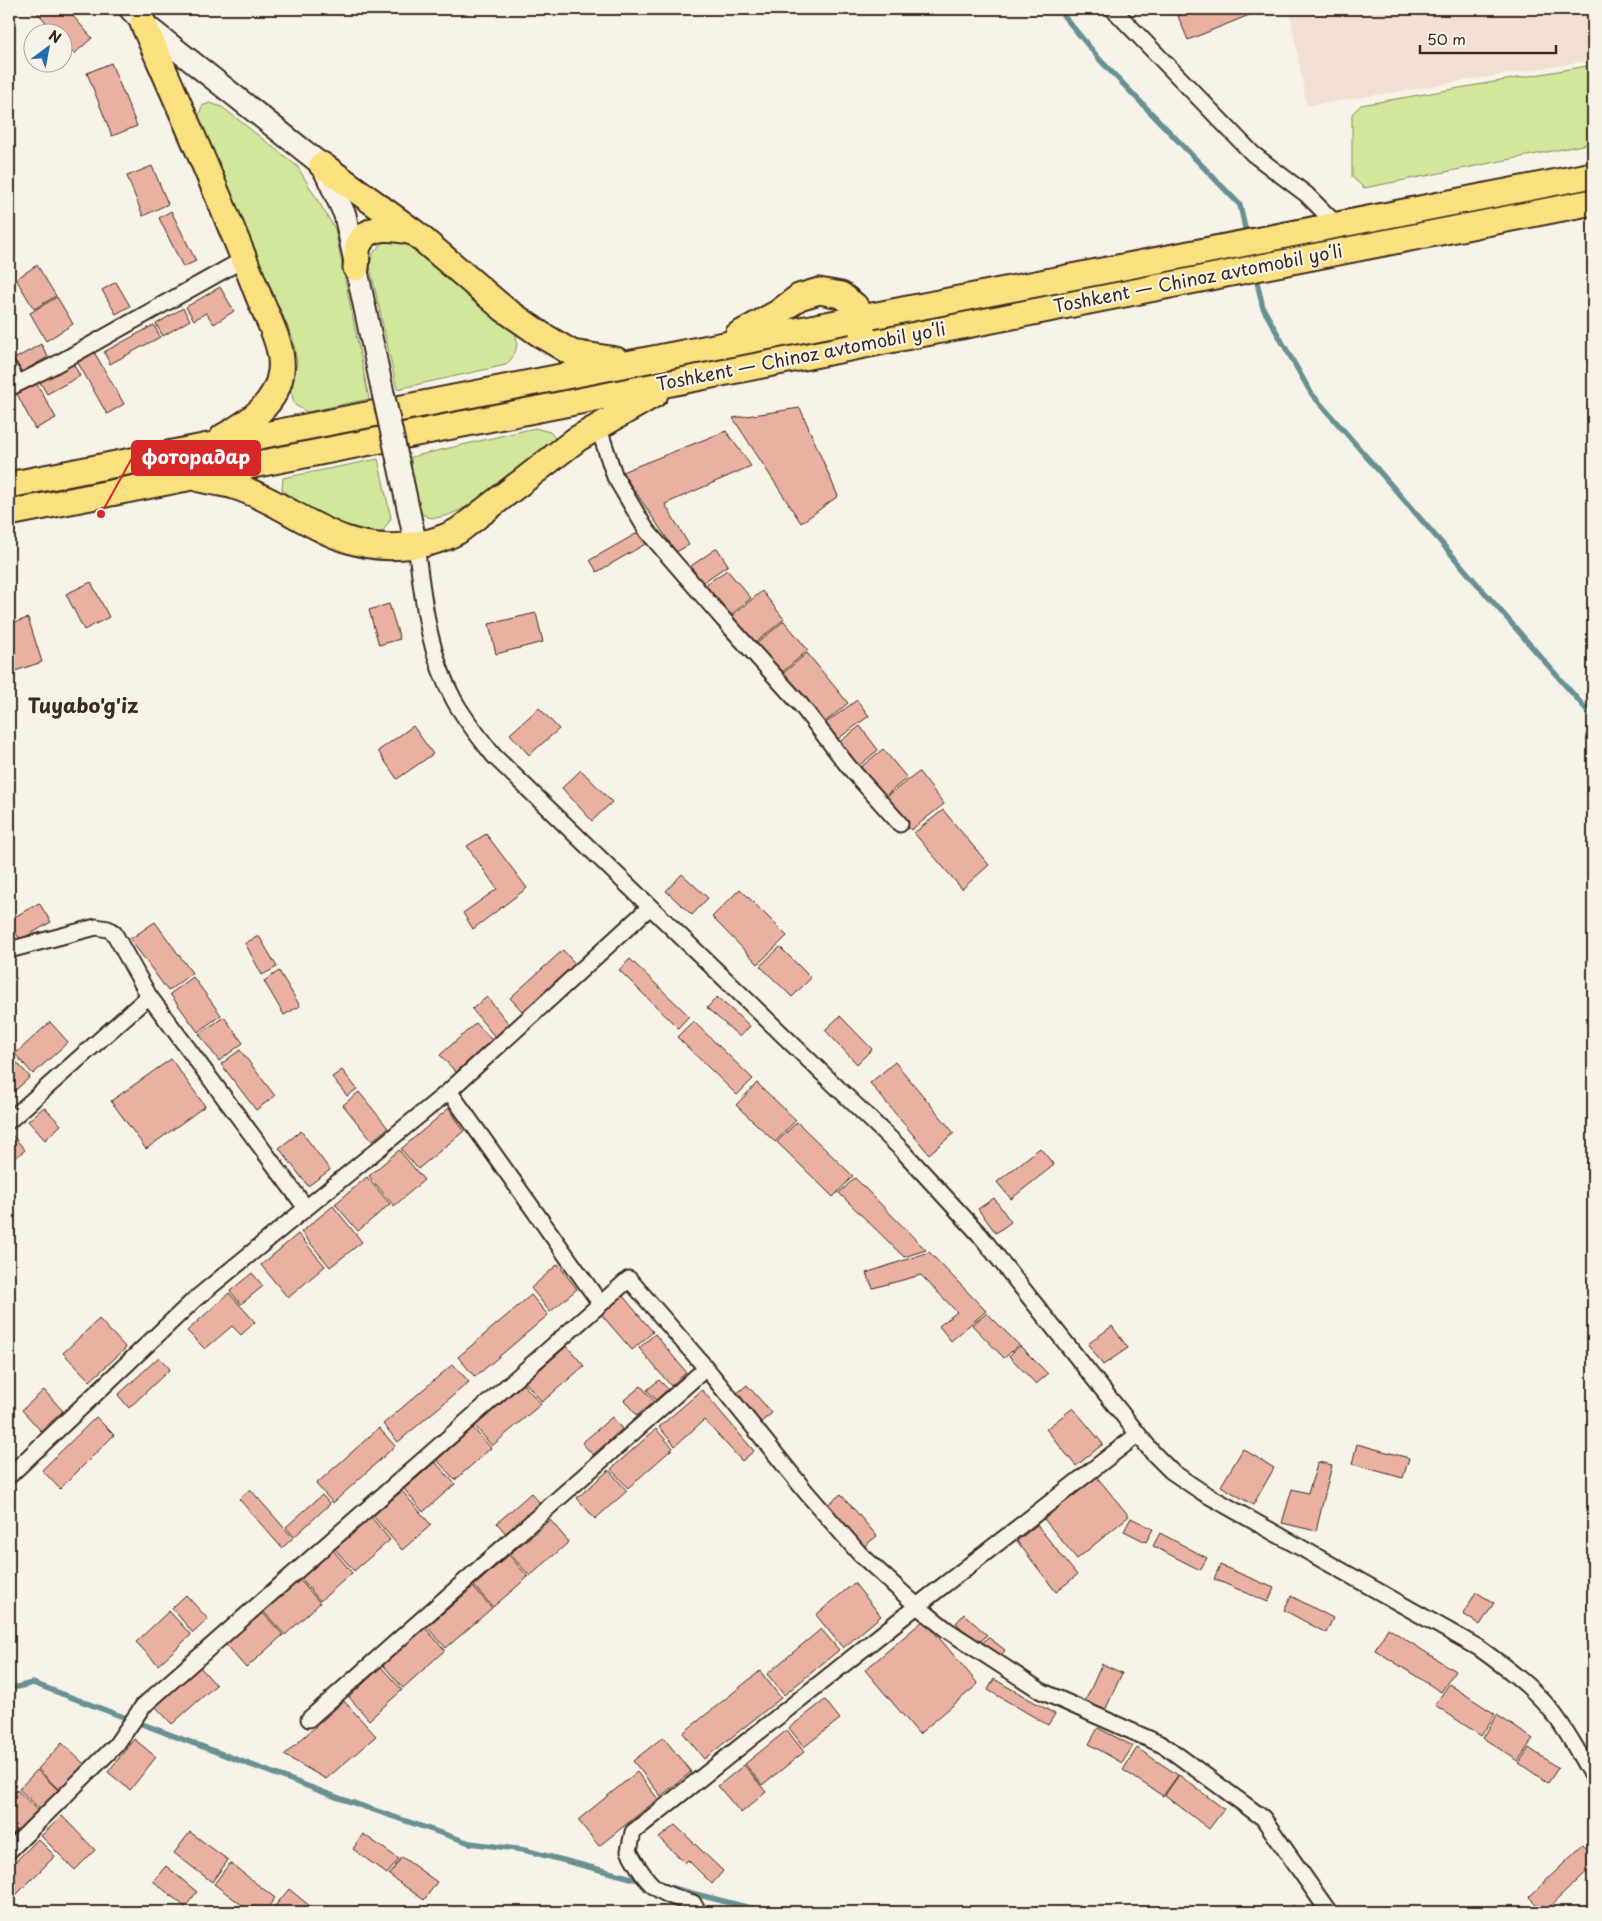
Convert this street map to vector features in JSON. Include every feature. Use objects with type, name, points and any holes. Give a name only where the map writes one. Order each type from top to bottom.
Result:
[{"type":"highway","points":[[136,16],[244,259],[282,360],[277,386],[256,415],[238,428],[206,446]]},
{"type":"highway","points":[[322,165],[415,233],[504,310],[572,353],[636,362]]},
{"type":"highway","name":"Toshkent — Chinoz avtomobil yoʻli","points":[[17,483],[1593,175]]},
{"type":"highway","name":"Toshkent — Chinoz avtomobil yoʻli","points":[[18,511],[1593,202]]},
{"type":"highway","points":[[356,268],[358,245],[368,234],[383,228],[415,233]]},
{"type":"highway","points":[[718,346],[778,313],[798,297],[808,293],[825,292],[841,296],[855,306],[862,318],[861,339],[856,346]]},
{"type":"highway","points":[[191,477],[234,486],[265,500],[315,527],[353,543],[386,548],[416,545],[445,538],[458,530],[577,439],[682,381]]},
{"type":"highway","points":[[17,483],[15,498],[19,506],[18,511]]},
{"type":"main road","points":[[136,16],[322,165],[345,214],[416,545]]},
{"type":"street","points":[[1113,9],[1252,154],[1306,194],[1337,225]]},
{"type":"street","points":[[9,368],[14,386],[244,259]]},
{"type":"street","points":[[598,426],[615,477],[647,531],[800,704],[848,766],[900,824]]},
{"type":"street","points":[[416,545],[432,646],[453,698],[465,718],[494,756],[901,1148],[942,1190],[980,1235],[1137,1435],[1171,1470],[1202,1492],[1479,1648],[1505,1667],[1532,1690],[1550,1709],[1566,1731],[1593,1778]]},
{"type":"street","points":[[9,1476],[194,1300],[449,1091],[650,908]]},
{"type":"street","points":[[9,950],[96,927],[108,929],[114,933],[149,996],[306,1208]]},
{"type":"street","points":[[9,1122],[149,996]]},
{"type":"street","points":[[449,1091],[600,1303]]},
{"type":"street","points":[[9,1851],[116,1745],[143,1706],[628,1279],[706,1368],[806,1492],[853,1546],[917,1606],[947,1630],[1041,1691],[1165,1746],[1263,1818],[1329,1912]]},
{"type":"street","points":[[308,1719],[706,1368]]},
{"type":"street","points":[[698,1912],[693,1903],[676,1898],[650,1886],[629,1851],[633,1832],[917,1606],[1137,1435]]},
{"type":"shaded area","points":[[1289,9],[1593,9],[1593,60],[1307,106]]},
{"type":"green space","points":[[1593,65],[1593,143],[1364,188],[1352,177],[1352,114],[1361,105]]},
{"type":"green space","points":[[210,103],[222,107],[297,166],[335,229],[369,399],[307,412],[295,405],[290,389],[297,363],[293,339],[198,118],[202,106]]},
{"type":"green space","points":[[391,238],[405,238],[515,330],[516,349],[513,357],[506,365],[397,389],[370,267],[376,250],[382,243]]},
{"type":"green space","points":[[535,428],[550,432],[555,438],[554,444],[510,478],[470,505],[451,514],[436,518],[424,515],[420,511],[413,488],[411,457]]},
{"type":"green space","points":[[378,459],[391,518],[383,531],[373,534],[339,523],[292,500],[282,489],[283,478]]},
{"type":"building","points":[[34,9],[67,9],[92,38],[74,54],[72,52],[72,22],[46,22]]},
{"type":"building","points":[[1197,9],[1258,9],[1259,11],[1188,40],[1178,16]]},
{"type":"building","points":[[111,63],[137,126],[112,136],[87,73]]},
{"type":"building","points":[[152,166],[168,204],[143,216],[127,176]]},
{"type":"building","points":[[171,211],[196,261],[183,267],[159,218]]},
{"type":"building","points":[[37,265],[56,296],[34,309],[16,279]]},
{"type":"building","points":[[116,282],[130,306],[116,314],[102,290]]},
{"type":"building","points":[[220,287],[234,311],[214,324],[206,313],[194,320],[186,307]]},
{"type":"building","points":[[57,297],[73,324],[46,341],[30,313]]},
{"type":"building","points":[[183,308],[190,320],[163,336],[156,324]]},
{"type":"building","points":[[154,325],[160,337],[110,364],[104,352]]},
{"type":"building","points":[[41,344],[48,357],[16,375],[9,362]]},
{"type":"building","points":[[94,352],[124,404],[107,414],[77,361]]},
{"type":"building","points":[[73,363],[80,376],[47,394],[40,382]]},
{"type":"building","points":[[37,384],[56,418],[35,429],[17,394]]},
{"type":"building","points":[[800,408],[838,496],[801,523],[733,418]]},
{"type":"building","points":[[726,431],[751,466],[665,504],[689,545],[676,552],[622,472]]},
{"type":"building","points":[[641,531],[647,543],[597,572],[590,560]]},
{"type":"building","points":[[717,548],[728,565],[702,583],[691,566]]},
{"type":"building","points":[[727,570],[751,598],[731,615],[705,585]]},
{"type":"building","points":[[91,582],[109,617],[84,630],[66,594]]},
{"type":"building","points":[[762,591],[784,619],[754,644],[732,616]]},
{"type":"building","points":[[389,604],[400,639],[379,645],[369,610]]},
{"type":"building","points":[[536,613],[543,642],[496,654],[489,624]]},
{"type":"building","points":[[28,618],[42,662],[9,673],[9,624]]},
{"type":"building","points":[[784,621],[808,650],[780,674],[755,645]]},
{"type":"building","points":[[807,653],[848,703],[823,724],[781,675]]},
{"type":"building","points":[[857,700],[869,716],[835,741],[823,725]]},
{"type":"building","points":[[539,708],[559,729],[529,755],[510,734]]},
{"type":"building","points":[[413,726],[433,754],[397,779],[378,751]]},
{"type":"building","points":[[860,726],[878,750],[856,768],[837,744]]},
{"type":"building","points":[[883,749],[907,778],[885,796],[861,767]]},
{"type":"building","points":[[581,770],[612,802],[592,821],[562,788]]},
{"type":"building","points":[[919,772],[944,804],[911,830],[886,797]]},
{"type":"building","points":[[943,810],[989,865],[962,889],[914,833]]},
{"type":"building","points":[[486,834],[527,888],[473,929],[463,913],[497,889],[467,846]]},
{"type":"building","points":[[682,874],[708,898],[692,915],[666,891]]},
{"type":"building","points":[[740,889],[787,936],[758,964],[712,917]]},
{"type":"building","points":[[39,903],[51,922],[20,940],[9,920]]},
{"type":"building","points":[[155,922],[192,973],[168,991],[130,939]]},
{"type":"building","points":[[259,936],[277,967],[262,975],[245,943]]},
{"type":"building","points":[[780,947],[811,978],[792,997],[760,966]]},
{"type":"building","points":[[563,950],[577,966],[524,1013],[510,998]]},
{"type":"building","points":[[630,959],[689,1016],[678,1028],[619,970]]},
{"type":"building","points":[[279,971],[300,1006],[284,1015],[264,981]]},
{"type":"building","points":[[193,977],[221,1015],[198,1032],[170,994]]},
{"type":"building","points":[[487,997],[510,1025],[495,1037],[472,1009]]},
{"type":"building","points":[[717,997],[750,1026],[740,1037],[707,1008]]},
{"type":"building","points":[[840,1016],[872,1049],[857,1064],[825,1030]]},
{"type":"building","points":[[224,1017],[243,1043],[219,1061],[199,1034]]},
{"type":"building","points":[[693,1021],[753,1079],[737,1095],[677,1037]]},
{"type":"building","points":[[50,1022],[68,1042],[33,1074],[15,1054]]},
{"type":"building","points":[[476,1023],[492,1040],[456,1072],[440,1055]]},
{"type":"building","points":[[240,1050],[275,1096],[256,1110],[221,1064]]},
{"type":"building","points":[[9,1054],[30,1077],[9,1096]]},
{"type":"building","points":[[171,1059],[205,1106],[146,1149],[111,1101]]},
{"type":"building","points":[[895,1062],[954,1133],[929,1154],[870,1083]]},
{"type":"building","points":[[342,1070],[357,1089],[347,1096],[332,1077]]},
{"type":"building","points":[[757,1083],[796,1120],[775,1142],[736,1105]]},
{"type":"building","points":[[359,1092],[388,1128],[372,1141],[343,1105]]},
{"type":"building","points":[[44,1107],[61,1125],[45,1140],[28,1121]]},
{"type":"building","points":[[449,1108],[464,1131],[418,1169],[401,1149]]},
{"type":"building","points":[[797,1122],[853,1176],[833,1197],[777,1142]]},
{"type":"building","points":[[301,1131],[330,1170],[308,1186],[279,1148]]},
{"type":"building","points":[[12,1135],[25,1150],[9,1163],[9,1138]]},
{"type":"building","points":[[1040,1148],[1054,1165],[1011,1199],[997,1182]]},
{"type":"building","points":[[399,1150],[424,1180],[394,1206],[369,1176]]},
{"type":"building","points":[[367,1177],[390,1204],[358,1231],[335,1204]]},
{"type":"building","points":[[855,1178],[926,1250],[904,1257],[839,1193]]},
{"type":"building","points":[[994,1198],[1011,1222],[996,1233],[978,1209]]},
{"type":"building","points":[[333,1206],[362,1242],[330,1267],[301,1232]]},
{"type":"building","points":[[298,1234],[325,1266],[288,1298],[261,1265]]},
{"type":"building","points":[[929,1252],[986,1311],[951,1341],[939,1326],[957,1312],[921,1275],[873,1288],[866,1273]]},
{"type":"building","points":[[558,1264],[577,1289],[550,1312],[531,1288]]},
{"type":"building","points":[[252,1273],[263,1286],[241,1304],[230,1291]]},
{"type":"building","points":[[229,1293],[255,1322],[241,1335],[232,1326],[205,1349],[187,1331]]},
{"type":"building","points":[[531,1295],[548,1315],[475,1377],[458,1357]]},
{"type":"building","points":[[622,1295],[653,1332],[632,1350],[600,1313]]},
{"type":"building","points":[[987,1313],[1019,1345],[1004,1358],[972,1325]]},
{"type":"building","points":[[99,1319],[126,1348],[90,1381],[63,1353]]},
{"type":"building","points":[[1112,1326],[1128,1348],[1103,1365],[1088,1344]]},
{"type":"building","points":[[655,1334],[686,1372],[671,1386],[639,1348]]},
{"type":"building","points":[[567,1346],[584,1366],[542,1402],[525,1382]]},
{"type":"building","points":[[1020,1346],[1048,1374],[1036,1384],[1009,1356]]},
{"type":"building","points":[[159,1357],[170,1369],[129,1408],[118,1395]]},
{"type":"building","points":[[453,1364],[469,1382],[398,1442],[383,1424]]},
{"type":"building","points":[[659,1380],[668,1389],[656,1400],[647,1390]]},
{"type":"building","points":[[523,1384],[541,1404],[492,1446],[475,1426]]},
{"type":"building","points":[[747,1385],[772,1413],[760,1423],[735,1395]]},
{"type":"building","points":[[641,1386],[654,1401],[637,1416],[624,1400]]},
{"type":"building","points":[[44,1390],[63,1411],[41,1431],[22,1410]]},
{"type":"building","points":[[702,1390],[754,1451],[742,1461],[704,1420],[675,1446],[659,1427]]},
{"type":"building","points":[[1073,1408],[1103,1444],[1076,1466],[1046,1429]]},
{"type":"building","points":[[96,1417],[114,1435],[60,1489],[42,1470]]},
{"type":"building","points":[[612,1417],[622,1429],[593,1455],[582,1443]]},
{"type":"building","points":[[379,1428],[395,1446],[333,1503],[316,1484]]},
{"type":"building","points":[[473,1428],[491,1448],[455,1480],[437,1460]]},
{"type":"building","points":[[656,1429],[673,1448],[628,1488],[611,1469]]},
{"type":"building","points":[[1357,1444],[1409,1458],[1403,1478],[1352,1464]]},
{"type":"building","points":[[1243,1449],[1274,1468],[1253,1505],[1221,1486]]},
{"type":"building","points":[[435,1462],[455,1484],[423,1512],[404,1489]]},
{"type":"building","points":[[1318,1462],[1332,1465],[1316,1531],[1282,1523],[1292,1489],[1308,1493]]},
{"type":"building","points":[[609,1470],[627,1491],[595,1519],[577,1498]]},
{"type":"building","points":[[1096,1476],[1129,1516],[1077,1559],[1044,1519]]},
{"type":"building","points":[[250,1489],[293,1538],[282,1548],[239,1499]]},
{"type":"building","points":[[402,1491],[431,1525],[402,1550],[373,1516]]},
{"type":"building","points":[[531,1493],[541,1504],[507,1535],[497,1523]]},
{"type":"building","points":[[841,1494],[877,1536],[862,1548],[827,1505]]},
{"type":"building","points":[[322,1495],[330,1504],[294,1537],[286,1527]]},
{"type":"building","points":[[371,1517],[390,1540],[354,1571],[335,1549]]},
{"type":"building","points":[[1131,1518],[1153,1529],[1146,1542],[1124,1531]]},
{"type":"building","points":[[550,1520],[569,1542],[530,1576],[510,1554]]},
{"type":"building","points":[[1037,1525],[1077,1575],[1056,1592],[1017,1541]]},
{"type":"building","points":[[1160,1533],[1207,1558],[1200,1570],[1153,1546]]},
{"type":"building","points":[[333,1550],[352,1573],[320,1601],[301,1578]]},
{"type":"building","points":[[509,1555],[528,1577],[493,1607],[474,1586]]},
{"type":"building","points":[[1220,1565],[1274,1588],[1268,1602],[1214,1579]]},
{"type":"building","points":[[299,1579],[320,1603],[285,1635],[263,1611]]},
{"type":"building","points":[[854,1583],[881,1616],[843,1648],[816,1615]]},
{"type":"building","points":[[473,1587],[492,1608],[446,1648],[427,1627]]},
{"type":"building","points":[[1476,1592],[1494,1603],[1480,1625],[1463,1614]]},
{"type":"building","points":[[186,1595],[208,1619],[193,1633],[172,1608]]},
{"type":"building","points":[[1291,1596],[1333,1618],[1326,1633],[1284,1610]]},
{"type":"building","points":[[169,1611],[191,1635],[158,1665],[136,1642]]},
{"type":"building","points":[[262,1612],[283,1635],[246,1668],[226,1645]]},
{"type":"building","points":[[964,1614],[987,1635],[978,1644],[956,1623]]},
{"type":"building","points":[[924,1620],[978,1684],[919,1734],[865,1670]]},
{"type":"building","points":[[425,1628],[445,1650],[403,1688],[383,1665]]},
{"type":"building","points":[[1388,1628],[1455,1671],[1441,1692],[1375,1650]]},
{"type":"building","points":[[821,1629],[839,1650],[784,1695],[767,1674]]},
{"type":"building","points":[[988,1637],[1005,1650],[998,1660],[980,1646]]},
{"type":"building","points":[[1102,1664],[1122,1673],[1103,1715],[1083,1706]]},
{"type":"building","points":[[199,1666],[216,1685],[172,1724],[155,1706]]},
{"type":"building","points":[[381,1667],[402,1690],[369,1720],[349,1697]]},
{"type":"building","points":[[760,1671],[781,1698],[704,1759],[683,1733]]},
{"type":"building","points":[[994,1679],[1055,1714],[1048,1725],[988,1690]]},
{"type":"building","points":[[1449,1684],[1495,1714],[1481,1736],[1435,1705]]},
{"type":"building","points":[[825,1700],[840,1719],[804,1747],[789,1728]]},
{"type":"building","points":[[344,1701],[376,1736],[326,1779],[284,1755]]},
{"type":"building","points":[[1497,1715],[1533,1739],[1518,1761],[1483,1738]]},
{"type":"building","points":[[1098,1728],[1133,1746],[1122,1763],[1089,1744]]},
{"type":"building","points":[[787,1730],[804,1752],[762,1785],[745,1764]]},
{"type":"building","points":[[663,1737],[691,1772],[661,1796],[633,1761]]},
{"type":"building","points":[[134,1739],[156,1757],[130,1790],[108,1772]]},
{"type":"building","points":[[62,1743],[85,1765],[60,1791],[38,1769]]},
{"type":"building","points":[[1137,1748],[1178,1775],[1163,1796],[1123,1770]]},
{"type":"building","points":[[1529,1748],[1558,1768],[1548,1783],[1519,1763]]},
{"type":"building","points":[[744,1765],[766,1792],[741,1813],[718,1786]]},
{"type":"building","points":[[37,1770],[60,1792],[41,1810],[19,1789]]},
{"type":"building","points":[[637,1772],[658,1799],[599,1846],[578,1820]]},
{"type":"building","points":[[1179,1775],[1224,1809],[1209,1829],[1165,1795]]},
{"type":"building","points":[[17,1790],[40,1812],[9,1844],[9,1799]]},
{"type":"building","points":[[62,1816],[95,1850],[75,1870],[41,1836]]},
{"type":"building","points":[[675,1825],[723,1871],[712,1884],[688,1860],[685,1863],[659,1838]]},
{"type":"building","points":[[190,1832],[228,1860],[212,1882],[174,1853]]},
{"type":"building","points":[[363,1834],[399,1859],[387,1874],[353,1849]]},
{"type":"building","points":[[38,1839],[55,1856],[9,1902],[9,1868]]},
{"type":"building","points":[[1583,1845],[1593,1856],[1593,1866],[1544,1912],[1529,1897]]},
{"type":"building","points":[[402,1857],[437,1882],[424,1900],[389,1875]]},
{"type":"building","points":[[230,1863],[275,1898],[264,1912],[251,1912],[214,1884]]},
{"type":"building","points":[[166,1866],[197,1892],[185,1907],[153,1881]]},
{"type":"building","points":[[289,1889],[317,1912],[271,1911]]},
{"type":"building","points":[[1293,1905],[1301,1912],[1286,1912]]},
{"type":"waterway","points":[[1058,9],[1101,61],[1240,205],[1247,237]]},
{"type":"waterway","points":[[1255,273],[1263,308],[1311,393],[1593,717]]},
{"type":"waterway","points":[[9,1689],[33,1683],[339,1798],[470,1843],[524,1850],[643,1881]]},
{"type":"waterway","points":[[664,1886],[766,1912]]},
{"type":"place","name":"фоторадар","points":[[101,514]]},
{"type":"district","name":"Tuyabo'g'iz","points":[[83,706]]}]
